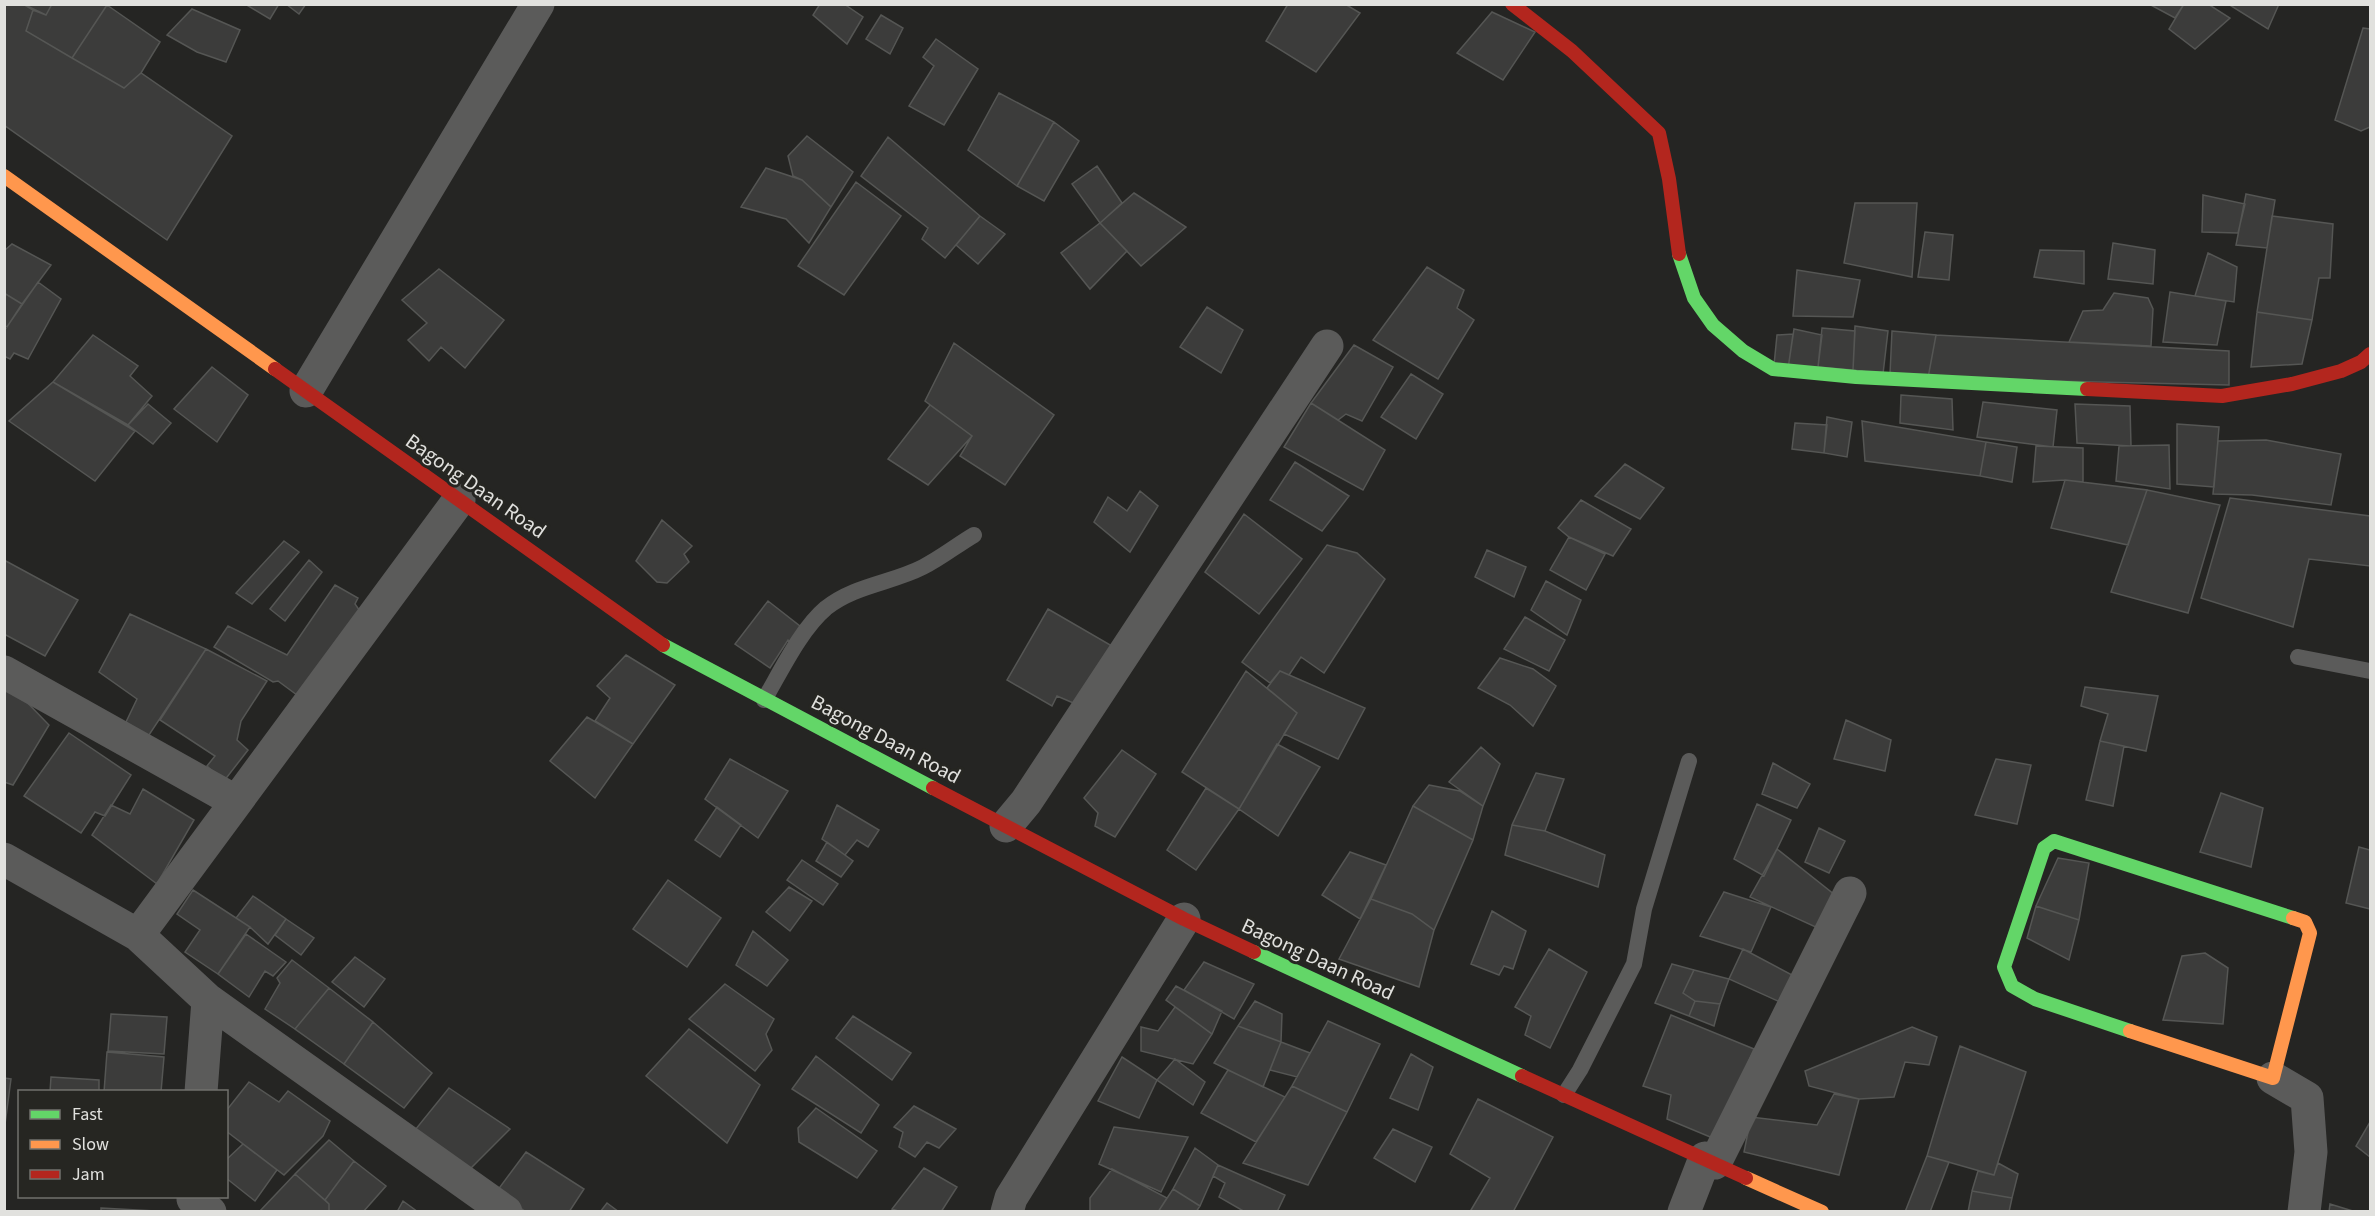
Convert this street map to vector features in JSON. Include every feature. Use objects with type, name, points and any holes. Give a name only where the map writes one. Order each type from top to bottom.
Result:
[{"type":"street","points":[[306,391],[538,4]]},
{"type":"street","points":[[1512,4],[1572,51],[1659,133],[1669,179],[1680,262],[1694,298],[1713,325],[1743,351],[1773,369],[1856,377],[2222,396],[2292,384],[2341,371],[2361,362],[2370,354]]},
{"type":"street","name":"Bagong Daan Road","points":[[4,176],[670,650],[1184,920],[1408,1025],[1822,1212]]},
{"type":"street","points":[[1006,826],[1026,802],[1327,346]]},
{"type":"street","points":[[138,936],[235,801],[459,500]]},
{"type":"street","points":[[4,672],[235,801]]},
{"type":"street","points":[[2273,1078],[2310,933],[2305,922],[2060,842],[2048,844],[2044,848],[2004,967],[2012,986],[2035,999],[2273,1078],[2307,1098],[2311,1152],[2304,1212]]},
{"type":"street","points":[[4,859],[138,936],[208,1000],[506,1212]]},
{"type":"street","points":[[1684,1212],[1850,893]]},
{"type":"street","points":[[1007,1212],[1011,1198],[1184,920]]},
{"type":"street","points":[[201,1090],[208,1000]]},
{"type":"lane","points":[[764,700],[794,650],[825,609],[858,589],[923,567],[974,535]]},
{"type":"lane","points":[[2298,657],[2370,670]]},
{"type":"lane","points":[[1564,1095],[1580,1070],[1634,964],[1644,909],[1689,761]]},
{"type":"building","points":[[4,4],[23,4],[33,10],[26,31],[72,58],[124,88],[141,73],[232,136],[167,240],[4,125]]},
{"type":"building","points":[[23,4],[52,4],[46,15]]},
{"type":"building","points":[[52,4],[107,5],[72,58],[26,31],[33,10],[46,15]]},
{"type":"building","points":[[245,4],[279,4],[270,19]]},
{"type":"building","points":[[286,4],[306,4],[299,14]]},
{"type":"building","points":[[820,4],[844,4],[863,17],[847,44],[813,15]]},
{"type":"building","points":[[1288,4],[1345,4],[1360,13],[1316,72],[1266,41]]},
{"type":"building","points":[[2149,4],[2184,4],[2175,18]]},
{"type":"building","points":[[2184,4],[2208,4],[2230,18],[2195,49],[2169,29]]},
{"type":"building","points":[[2228,4],[2279,4],[2268,29]]},
{"type":"building","points":[[107,5],[160,42],[141,73],[124,88],[72,58]]},
{"type":"building","points":[[192,9],[240,30],[226,62],[197,52],[167,35]]},
{"type":"building","points":[[1492,12],[1535,32],[1503,80],[1457,53]]},
{"type":"building","points":[[881,15],[903,28],[890,54],[866,39]]},
{"type":"building","points":[[2363,28],[2370,29],[2370,127],[2361,131],[2335,120]]},
{"type":"building","points":[[936,39],[978,69],[944,125],[909,106],[934,66],[923,57]]},
{"type":"building","points":[[999,93],[1054,122],[1017,186],[968,150]]},
{"type":"building","points":[[1054,122],[1079,141],[1044,201],[1017,186]]},
{"type":"building","points":[[807,136],[853,172],[831,207],[802,180],[793,176],[788,156]]},
{"type":"building","points":[[888,137],[980,216],[945,258],[922,239],[928,228],[861,176]]},
{"type":"building","points":[[1097,166],[1122,203],[1100,223],[1072,184]]},
{"type":"building","points":[[766,168],[802,180],[831,207],[809,243],[786,219],[741,207]]},
{"type":"building","points":[[856,182],[901,216],[844,295],[798,266]]},
{"type":"building","points":[[1134,193],[1186,227],[1141,266],[1100,223]]},
{"type":"building","points":[[2246,194],[2275,200],[2267,248],[2236,245]]},
{"type":"building","points":[[2203,195],[2245,204],[2238,233],[2202,232]]},
{"type":"building","points":[[1855,203],[1917,203],[1912,277],[1844,263]]},
{"type":"building","points":[[980,216],[1005,234],[978,264],[956,245]]},
{"type":"building","points":[[2272,216],[2333,224],[2330,278],[2319,278],[2312,320],[2257,312]]},
{"type":"building","points":[[1100,223],[1127,251],[1090,289],[1061,253]]},
{"type":"building","points":[[1925,232],[1953,235],[1949,280],[1918,277]]},
{"type":"building","points":[[2113,243],[2155,250],[2153,284],[2108,279]]},
{"type":"building","points":[[12,244],[51,265],[22,304],[4,293],[4,251]]},
{"type":"building","points":[[2040,250],[2084,251],[2084,284],[2034,277]]},
{"type":"building","points":[[2208,253],[2237,267],[2234,302],[2195,296]]},
{"type":"building","points":[[1427,267],[1464,290],[1457,308],[1474,320],[1438,379],[1373,340]]},
{"type":"building","points":[[439,269],[504,320],[465,368],[441,347],[429,361],[408,340],[427,323],[402,300]]},
{"type":"building","points":[[1797,270],[1860,280],[1853,317],[1793,316]]},
{"type":"building","points":[[38,282],[61,299],[28,359],[14,353],[10,359],[4,356],[4,331]]},
{"type":"building","points":[[2170,292],[2226,301],[2217,345],[2163,342]]},
{"type":"building","points":[[4,293],[22,304],[7,327],[4,325]]},
{"type":"building","points":[[2114,293],[2148,298],[2153,309],[2151,346],[2069,342],[2083,311],[2103,310]]},
{"type":"building","points":[[1207,307],[1243,330],[1221,373],[1180,347]]},
{"type":"building","points":[[2257,312],[2312,320],[2302,364],[2251,367]]},
{"type":"building","points":[[1855,326],[1888,331],[1883,374],[1853,370]]},
{"type":"building","points":[[1822,328],[1855,331],[1853,370],[1818,367]]},
{"type":"building","points":[[1794,329],[1822,335],[1818,367],[1788,369]]},
{"type":"building","points":[[1892,331],[1936,335],[1928,378],[1890,374]]},
{"type":"building","points":[[1793,334],[1788,369],[1774,365],[1777,335]]},
{"type":"building","points":[[93,335],[138,366],[130,376],[152,396],[128,425],[53,382]]},
{"type":"building","points":[[1936,335],[2229,351],[2229,385],[1928,378]]},
{"type":"building","points":[[954,343],[1054,415],[1005,485],[960,456],[972,436],[925,401]]},
{"type":"building","points":[[1354,345],[1393,367],[1362,421],[1346,414],[1338,420],[1311,403]]},
{"type":"building","points":[[212,367],[248,395],[217,442],[174,409]]},
{"type":"building","points":[[1411,374],[1443,394],[1416,439],[1381,417]]},
{"type":"building","points":[[53,382],[135,431],[95,481],[9,421]]},
{"type":"building","points":[[1901,395],[1952,399],[1953,430],[1900,423]]},
{"type":"building","points":[[1983,402],[2057,410],[2053,447],[1977,437]]},
{"type":"building","points":[[1311,403],[1385,450],[1363,490],[1284,447]]},
{"type":"building","points":[[148,404],[171,423],[153,444],[128,425]]},
{"type":"building","points":[[2075,404],[2130,406],[2131,446],[2077,443]]},
{"type":"building","points":[[930,405],[972,436],[928,485],[888,459]]},
{"type":"building","points":[[1827,417],[1852,422],[1847,457],[1824,453]]},
{"type":"building","points":[[1862,421],[1986,442],[1980,476],[1865,461]]},
{"type":"building","points":[[1795,423],[1827,425],[1824,453],[1792,449]]},
{"type":"building","points":[[2177,424],[2219,427],[2214,487],[2177,484]]},
{"type":"building","points":[[2266,440],[2341,454],[2331,505],[2252,495],[2213,494],[2218,441]]},
{"type":"building","points":[[1986,442],[2017,447],[2012,482],[1980,476]]},
{"type":"building","points":[[2169,445],[2170,489],[2116,481],[2119,446]]},
{"type":"building","points":[[2036,446],[2083,448],[2083,482],[2065,480],[2033,482]]},
{"type":"building","points":[[1295,462],[1349,496],[1322,531],[1270,500]]},
{"type":"building","points":[[1625,464],[1664,488],[1640,519],[1595,496]]},
{"type":"building","points":[[2065,480],[2147,490],[2128,545],[2051,528]]},
{"type":"building","points":[[2147,490],[2220,505],[2188,613],[2111,592]]},
{"type":"building","points":[[1140,491],[1158,506],[1130,552],[1094,522],[1108,497],[1127,511]]},
{"type":"building","points":[[2230,498],[2370,516],[2370,566],[2309,559],[2293,627],[2201,598]]},
{"type":"building","points":[[1581,500],[1631,529],[1613,556],[1569,537],[1558,528]]},
{"type":"building","points":[[1244,514],[1302,559],[1259,614],[1205,572]]},
{"type":"building","points":[[662,520],[692,546],[684,554],[689,562],[667,583],[657,582],[636,561]]},
{"type":"building","points":[[1569,537],[1605,554],[1586,590],[1550,570]]},
{"type":"building","points":[[284,541],[299,552],[252,604],[236,593]]},
{"type":"building","points":[[1327,545],[1357,553],[1385,579],[1324,673],[1301,657],[1289,675],[1280,671],[1270,683],[1242,662]]},
{"type":"building","points":[[1487,550],[1526,567],[1514,597],[1475,577]]},
{"type":"building","points":[[4,560],[78,600],[45,656],[4,634]]},
{"type":"building","points":[[309,560],[322,572],[285,621],[270,609]]},
{"type":"building","points":[[1546,581],[1581,600],[1567,635],[1531,610]]},
{"type":"building","points":[[335,585],[358,598],[355,604],[362,614],[301,698],[278,681],[273,682],[214,647],[228,626],[287,655]]},
{"type":"building","points":[[768,601],[805,630],[795,645],[788,640],[770,668],[735,644]]},
{"type":"building","points":[[1048,609],[1112,646],[1078,705],[1057,696],[1052,706],[1007,680]]},
{"type":"building","points":[[130,614],[206,649],[147,738],[126,722],[137,699],[99,672]]},
{"type":"building","points":[[1525,617],[1565,640],[1549,671],[1504,649]]},
{"type":"building","points":[[206,649],[267,681],[241,721],[237,740],[248,750],[224,781],[207,766],[215,756],[160,720]]},
{"type":"building","points":[[626,655],[675,685],[633,744],[595,721],[610,698],[597,686]]},
{"type":"building","points":[[1500,658],[1533,669],[1556,686],[1533,726],[1510,705],[1478,688]]},
{"type":"building","points":[[1246,671],[1297,713],[1239,809],[1182,772]]},
{"type":"building","points":[[1280,671],[1365,708],[1338,759],[1284,734],[1297,713],[1267,688]]},
{"type":"building","points":[[4,687],[15,690],[49,725],[13,785],[4,782]]},
{"type":"building","points":[[2085,687],[2158,696],[2146,751],[2100,741],[2108,714],[2081,706]]},
{"type":"building","points":[[587,717],[633,744],[595,798],[550,761]]},
{"type":"building","points":[[1846,720],[1891,740],[1885,771],[1834,759]]},
{"type":"building","points":[[69,733],[131,775],[105,816],[95,812],[81,833],[24,796]]},
{"type":"building","points":[[2100,741],[2124,746],[2113,806],[2086,800]]},
{"type":"building","points":[[1277,744],[1320,767],[1278,836],[1239,809]]},
{"type":"building","points":[[1481,747],[1500,764],[1483,806],[1449,782]]},
{"type":"building","points":[[1122,750],[1156,774],[1115,837],[1095,826],[1098,813],[1084,798]]},
{"type":"building","points":[[730,759],[788,791],[758,838],[705,799]]},
{"type":"building","points":[[1996,759],[2031,765],[2017,824],[1975,815]]},
{"type":"building","points":[[1773,763],[1810,784],[1797,808],[1762,794]]},
{"type":"building","points":[[1536,773],[1564,779],[1545,831],[1512,825]]},
{"type":"building","points":[[1429,785],[1460,791],[1483,806],[1473,840],[1413,806]]},
{"type":"building","points":[[1206,788],[1239,809],[1196,870],[1167,850]]},
{"type":"building","points":[[143,789],[194,820],[157,884],[92,835],[111,805],[130,814]]},
{"type":"building","points":[[2221,793],[2263,808],[2251,867],[2200,852]]},
{"type":"building","points":[[1757,804],[1791,820],[1764,876],[1734,859]]},
{"type":"building","points":[[837,805],[879,830],[868,847],[857,840],[845,855],[822,839]]},
{"type":"building","points":[[1413,806],[1473,840],[1434,930],[1412,914],[1371,899]]},
{"type":"building","points":[[717,807],[741,825],[720,857],[695,840]]},
{"type":"building","points":[[1512,825],[1545,831],[1605,855],[1598,887],[1505,855]]},
{"type":"building","points":[[1819,828],[1845,841],[1829,873],[1805,862]]},
{"type":"building","points":[[827,842],[853,861],[841,877],[816,861]]},
{"type":"building","points":[[2359,847],[2370,850],[2370,909],[2346,903]]},
{"type":"building","points":[[1777,849],[1835,895],[1820,929],[1750,897]]},
{"type":"building","points":[[1350,852],[1386,865],[1360,919],[1322,895]]},
{"type":"building","points":[[2058,858],[2089,863],[2079,920],[2036,906]]},
{"type":"building","points":[[802,860],[838,884],[823,905],[787,880]]},
{"type":"building","points":[[668,880],[721,918],[687,967],[633,929]]},
{"type":"building","points":[[789,887],[812,901],[790,931],[766,912]]},
{"type":"building","points":[[193,890],[250,927],[218,974],[185,952],[200,930],[177,914]]},
{"type":"building","points":[[1724,892],[1771,907],[1751,952],[1700,936]]},
{"type":"building","points":[[253,896],[286,919],[268,944],[250,927],[236,918]]},
{"type":"building","points":[[1371,899],[1412,914],[1434,930],[1419,987],[1339,959]]},
{"type":"building","points":[[2036,906],[2079,920],[2069,960],[2027,938]]},
{"type":"building","points":[[1492,911],[1526,931],[1513,969],[1504,966],[1499,975],[1471,964]]},
{"type":"building","points":[[286,919],[314,938],[301,955],[275,935]]},
{"type":"building","points":[[753,931],[788,960],[767,986],[736,965]]},
{"type":"building","points":[[246,934],[286,962],[273,976],[265,971],[249,997],[218,974]]},
{"type":"building","points":[[1549,949],[1587,972],[1550,1048],[1525,1035],[1531,1016],[1515,1007]]},
{"type":"building","points":[[1743,949],[1794,976],[1780,1002],[1729,979]]},
{"type":"building","points":[[2205,953],[2228,968],[2223,1024],[2163,1020],[2182,956]]},
{"type":"building","points":[[355,957],[385,979],[364,1007],[332,982]]},
{"type":"building","points":[[292,960],[329,988],[295,1029],[265,1009],[280,983],[277,978]]},
{"type":"building","points":[[1204,962],[1254,984],[1234,1019],[1184,990]]},
{"type":"building","points":[[1672,964],[1694,970],[1683,993],[1695,1001],[1689,1016],[1655,1003]]},
{"type":"building","points":[[1694,970],[1729,979],[1720,1004],[1695,1001],[1683,993]]},
{"type":"building","points":[[725,984],[774,1019],[766,1034],[772,1050],[755,1071],[689,1019]]},
{"type":"building","points":[[1176,986],[1222,1011],[1212,1034],[1166,1000]]},
{"type":"building","points":[[329,988],[373,1022],[344,1064],[295,1029]]},
{"type":"building","points":[[1255,1001],[1282,1014],[1281,1042],[1238,1026]]},
{"type":"building","points":[[1695,1001],[1720,1004],[1714,1026],[1689,1016]]},
{"type":"building","points":[[1175,1007],[1212,1034],[1193,1064],[1141,1051],[1141,1027],[1158,1031]]},
{"type":"building","points":[[111,1014],[167,1017],[164,1054],[108,1051]]},
{"type":"building","points":[[1671,1015],[1754,1049],[1715,1139],[1667,1119],[1671,1095],[1643,1086]]},
{"type":"building","points":[[853,1016],[911,1053],[892,1080],[836,1038]]},
{"type":"building","points":[[1328,1021],[1380,1044],[1347,1112],[1292,1086]]},
{"type":"building","points":[[373,1022],[432,1073],[404,1108],[344,1064]]},
{"type":"building","points":[[1238,1026],[1281,1042],[1263,1087],[1214,1063]]},
{"type":"building","points":[[1912,1027],[1937,1037],[1929,1065],[1905,1062],[1894,1097],[1859,1099],[1809,1086],[1805,1071]]},
{"type":"building","points":[[689,1029],[760,1085],[727,1143],[646,1076]]},
{"type":"building","points":[[1281,1042],[1310,1053],[1297,1077],[1270,1070]]},
{"type":"building","points":[[1960,1046],[2026,1072],[1994,1175],[1927,1156]]},
{"type":"building","points":[[107,1052],[164,1057],[161,1090],[104,1090]]},
{"type":"building","points":[[1411,1054],[1433,1067],[1418,1110],[1390,1098]]},
{"type":"building","points":[[816,1056],[879,1105],[861,1133],[792,1089]]},
{"type":"building","points":[[1122,1057],[1157,1080],[1139,1118],[1098,1101]]},
{"type":"building","points":[[1175,1059],[1205,1082],[1193,1105],[1157,1080]]},
{"type":"building","points":[[1228,1070],[1285,1097],[1256,1142],[1201,1113]]},
{"type":"building","points":[[51,1077],[99,1080],[99,1090],[50,1090]]},
{"type":"building","points":[[4,1078],[11,1079],[4,1132]]},
{"type":"building","points":[[249,1082],[279,1102],[288,1091],[330,1121],[323,1136],[284,1175],[228,1133],[228,1108]]},
{"type":"building","points":[[1292,1086],[1347,1112],[1308,1185],[1243,1163]]},
{"type":"building","points":[[449,1088],[510,1129],[470,1169],[415,1130]]},
{"type":"building","points":[[1834,1094],[1859,1099],[1839,1175],[1744,1152],[1751,1117],[1817,1125]]},
{"type":"building","points":[[1478,1099],[1553,1137],[1513,1212],[1475,1212],[1471,1210],[1490,1178],[1450,1154]]},
{"type":"building","points":[[914,1106],[956,1129],[939,1148],[927,1142],[915,1157],[899,1147],[903,1132],[894,1127]]},
{"type":"building","points":[[816,1108],[877,1151],[857,1178],[799,1142],[798,1128]]},
{"type":"building","points":[[2370,1122],[2370,1157],[2356,1146]]},
{"type":"building","points":[[1114,1127],[1188,1137],[1161,1192],[1099,1164]]},
{"type":"building","points":[[1393,1129],[1432,1147],[1415,1182],[1374,1158]]},
{"type":"building","points":[[329,1140],[354,1161],[325,1200],[295,1174]]},
{"type":"building","points":[[243,1144],[277,1170],[255,1201],[228,1180],[228,1158]]},
{"type":"building","points":[[1195,1148],[1218,1165],[1200,1206],[1173,1189]]},
{"type":"building","points":[[526,1152],[584,1189],[569,1212],[526,1212],[497,1191]]},
{"type":"building","points":[[1927,1156],[1949,1162],[1930,1212],[1905,1212]]},
{"type":"building","points":[[354,1161],[386,1186],[363,1212],[329,1212],[329,1204],[325,1200]]},
{"type":"building","points":[[1998,1163],[2018,1174],[2012,1198],[1972,1191],[1978,1171],[1994,1175]]},
{"type":"building","points":[[1218,1165],[1285,1195],[1277,1212],[1245,1212],[1219,1197],[1225,1183],[1213,1176]]},
{"type":"building","points":[[924,1168],[957,1187],[941,1212],[901,1212],[892,1209]]},
{"type":"building","points":[[1112,1169],[1167,1198],[1158,1212],[1090,1212],[1090,1198]]},
{"type":"building","points":[[295,1174],[329,1204],[329,1212],[259,1212]]},
{"type":"building","points":[[1173,1189],[1200,1206],[1196,1212],[1158,1212]]},
{"type":"building","points":[[1972,1191],[2012,1198],[2009,1212],[1968,1212]]},
{"type":"building","points":[[403,1201],[418,1212],[397,1212]]},
{"type":"building","points":[[607,1203],[619,1212],[600,1212]]},
{"type":"building","points":[[2330,1204],[2356,1212],[2329,1212]]},
{"type":"building","points":[[101,1208],[155,1211],[155,1212],[101,1212]]},
{"type":"traffic: fast","points":[[1679,254],[1694,298],[1713,325],[1743,351],[1773,369],[1856,377],[2087,389]]},
{"type":"traffic: fast","points":[[663,645],[933,788]]},
{"type":"traffic: fast","points":[[2054,841],[2293,918]]},
{"type":"traffic: fast","points":[[2054,841],[2044,848],[2004,967],[2012,986],[2035,999],[2130,1031]]},
{"type":"traffic: fast","points":[[1254,952],[1522,1076]]},
{"type":"traffic: slow","points":[[4,176],[275,369]]},
{"type":"traffic: slow","points":[[2130,1031],[2273,1078],[2310,933],[2305,922],[2293,918]]},
{"type":"traffic: slow","points":[[1746,1178],[1822,1212]]},
{"type":"traffic: jam","points":[[1512,4],[1572,51],[1659,133],[1669,179],[1679,254]]},
{"type":"traffic: jam","points":[[2087,389],[2222,396],[2292,384],[2341,371],[2361,362],[2370,354]]},
{"type":"traffic: jam","points":[[275,369],[663,645]]},
{"type":"traffic: jam","points":[[933,788],[1184,919],[1254,952]]},
{"type":"traffic: jam","points":[[1522,1076],[1746,1178]]}]
